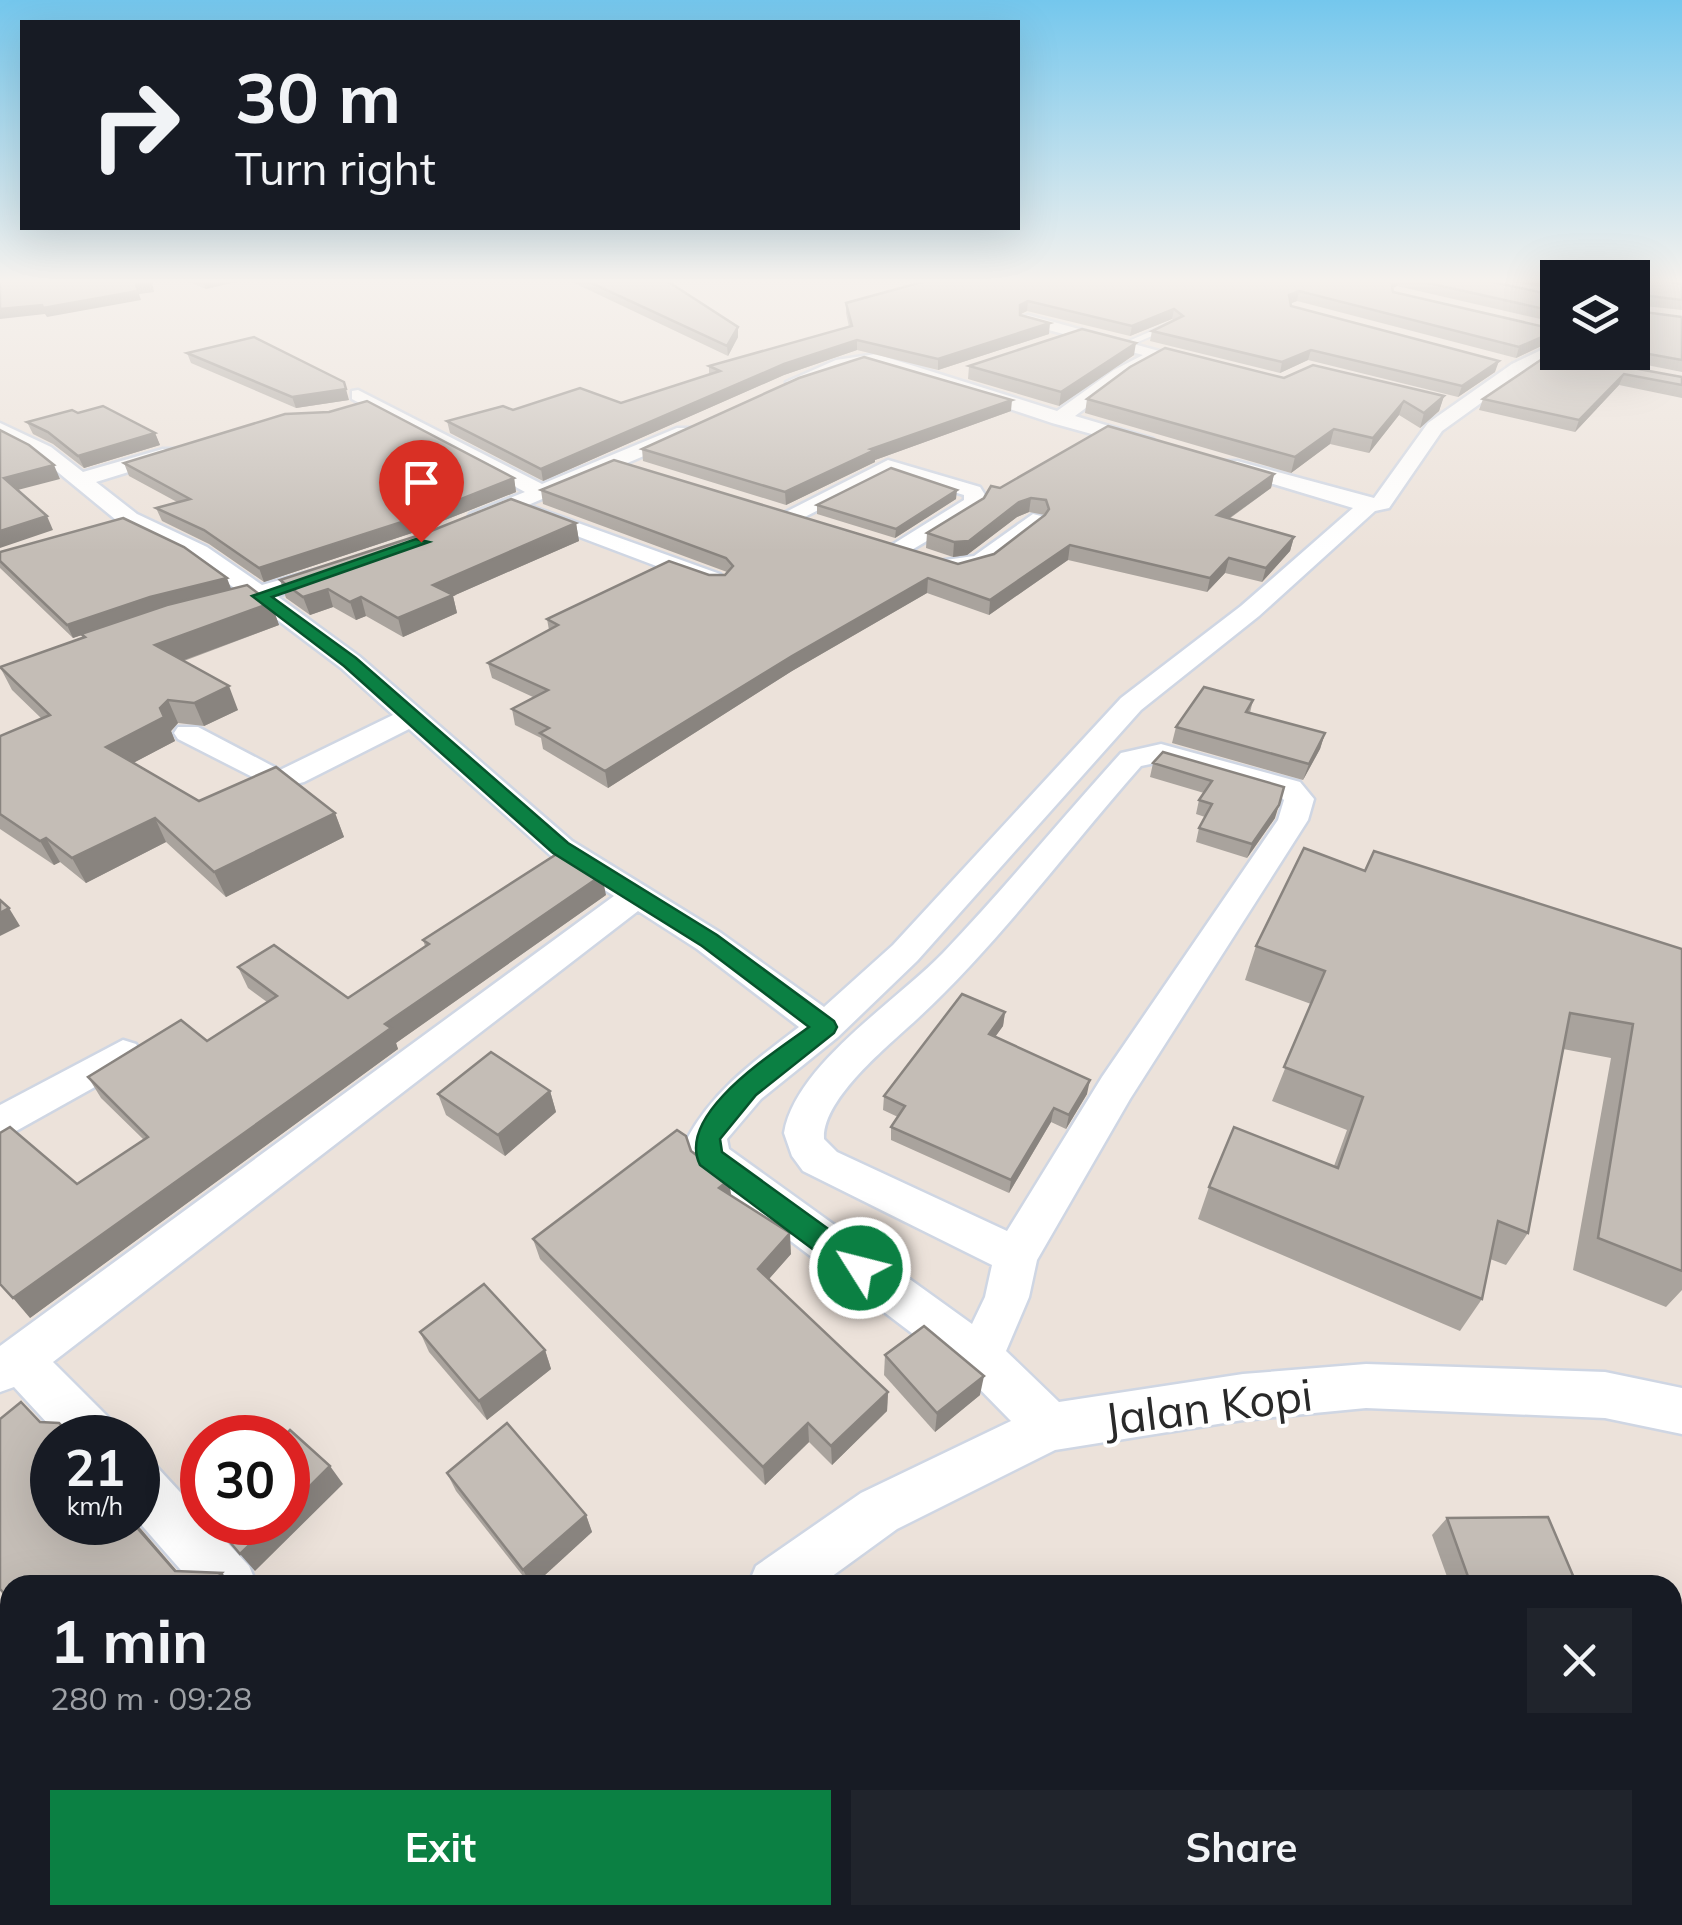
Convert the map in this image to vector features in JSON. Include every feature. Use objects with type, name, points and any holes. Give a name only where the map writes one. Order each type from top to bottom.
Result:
[{"type":"street","points":[[779,388],[829,371]]},
{"type":"street","points":[[910,371],[1059,419],[1164,447]]},
{"type":"street","points":[[940,380],[968,371]]},
{"type":"street","points":[[1059,419],[1126,371]]},
{"type":"street","points":[[1050,1427],[980,1357],[710,1157],[707,1139],[747,1088],[826,1027],[905,953],[1130,704],[1250,610],[1368,506],[1381,502],[1452,405],[1501,371]]},
{"type":"street","points":[[339,413],[365,399],[544,493]]},
{"type":"street","points":[[453,529],[615,464],[702,424]]},
{"type":"street","points":[[0,429],[44,452],[129,518],[198,552],[260,596],[350,662],[561,848],[710,941],[826,1027]]},
{"type":"street","points":[[80,480],[184,449]]},
{"type":"street","points":[[1210,459],[1368,506]]},
{"type":"street","points":[[615,464],[646,474]]},
{"type":"street","points":[[824,528],[778,514],[888,466],[973,492],[976,498],[973,504],[889,548],[968,568],[1033,521]]},
{"type":"street","points":[[516,505],[718,581]]},
{"type":"street","points":[[92,530],[129,518]]},
{"type":"street","points":[[185,614],[260,596],[349,567]]},
{"type":"street","points":[[188,733],[276,780],[294,776],[410,717]]},
{"type":"street","points":[[980,1357],[1008,1297],[1016,1256],[1116,1088],[1293,820],[1298,799],[1289,788],[1161,753],[1131,759],[954,964],[824,1091],[806,1120],[802,1138],[806,1150],[823,1164],[1016,1256]]},
{"type":"street","points":[[68,1415],[10,1365],[636,896]]},
{"type":"street","points":[[0,1124],[123,1054]]},
{"type":"street","name":"Jalan Kopi","points":[[789,1575],[879,1510],[1050,1427],[1243,1396],[1366,1386],[1605,1395],[1682,1411]]},
{"type":"street","points":[[160,1508],[221,1575]]},
{"type":"building","points":[[230,371],[322,371],[344,382],[346,389],[292,397]]},
{"type":"building","points":[[720,371],[768,371],[541,469],[447,421],[503,406],[513,410],[580,388],[621,403]]},
{"type":"building","points":[[821,371],[912,371],[1012,400],[871,449],[875,450],[785,492],[642,449]]},
{"type":"building","points":[[986,371],[1093,371],[1061,392]]},
{"type":"building","points":[[1125,371],[1256,371],[1284,378],[1300,371],[1338,371],[1444,396],[1424,413],[1404,401],[1373,438],[1334,429],[1295,457],[1087,399]]},
{"type":"building","points":[[1398,371],[1484,371],[1462,386]]},
{"type":"building","points":[[1525,371],[1648,371],[1682,377],[1682,385],[1624,374],[1579,420],[1483,399]]},
{"type":"building","points":[[367,401],[514,478],[408,520],[259,568],[204,530],[156,508],[190,499],[124,463],[285,414],[329,412]]},
{"type":"building","points":[[103,406],[155,433],[78,456],[48,432],[27,422],[72,410],[78,413]]},
{"type":"building","points":[[1108,426],[1274,474],[1217,515],[1294,537],[1266,568],[1229,558],[1210,578],[1070,545],[990,600],[928,578],[605,771],[540,733],[549,728],[512,709],[548,690],[488,663],[558,625],[547,619],[669,561],[709,575],[725,575],[733,566],[726,558],[541,490],[614,460],[958,564],[994,554],[1045,515],[1049,509],[1046,500],[1031,498],[1019,502],[969,541],[954,542],[927,533],[984,498],[991,486],[1000,488]]},
{"type":"building","points":[[0,430],[29,445],[54,465],[4,478],[47,516],[0,531]]},
{"type":"building","points":[[891,468],[957,490],[896,529],[817,505]]},
{"type":"building","points":[[511,499],[576,523],[433,585],[453,595],[398,618],[361,597],[350,602],[328,589],[303,597],[280,580],[426,533]]},
{"type":"building","points":[[123,518],[184,547],[227,578],[150,597],[67,625],[0,561],[0,552]]},
{"type":"building","points":[[247,585],[271,603],[155,645],[229,686],[194,703],[168,700],[160,708],[164,717],[106,747],[199,801],[276,767],[335,813],[214,872],[155,818],[72,858],[46,838],[40,841],[0,814],[0,736],[50,715],[0,667],[167,605]]},
{"type":"building","points":[[1204,687],[1253,700],[1246,712],[1325,733],[1309,764],[1176,727]]},
{"type":"building","points":[[1163,752],[1284,787],[1279,805],[1252,844],[1199,828],[1212,804],[1199,800],[1212,781],[1153,763]]},
{"type":"building","points":[[1304,848],[1365,871],[1374,851],[1682,949],[1682,1271],[1598,1238],[1633,1024],[1570,1013],[1528,1233],[1498,1221],[1482,1299],[1209,1187],[1234,1127],[1338,1168],[1363,1097],[1284,1067],[1325,971],[1256,946]]},
{"type":"building","points":[[563,850],[602,875],[385,1024],[391,1028],[13,1298],[0,1284],[0,1133],[10,1127],[77,1184],[148,1137],[88,1077],[181,1020],[207,1041],[277,996],[238,967],[274,945],[348,998],[429,944],[423,940]]},
{"type":"building","points":[[962,994],[1005,1012],[989,1034],[1090,1080],[1069,1115],[1054,1108],[1011,1180],[891,1127],[905,1106],[884,1096]]},
{"type":"building","points":[[491,1052],[550,1091],[498,1135],[438,1094]]},
{"type":"building","points":[[677,1130],[686,1136],[691,1151],[729,1180],[719,1188],[790,1233],[758,1269],[888,1392],[831,1446],[808,1423],[763,1467],[533,1239]]},
{"type":"building","points":[[484,1284],[545,1350],[479,1401],[420,1332]]},
{"type":"building","points":[[924,1326],[984,1376],[937,1413],[885,1355]]},
{"type":"building","points":[[21,1402],[33,1415],[30,1415],[30,1545],[152,1545],[175,1571],[222,1573],[220,1575],[0,1575],[0,1419]]},
{"type":"building","points":[[507,1423],[586,1515],[523,1570],[447,1473]]},
{"type":"building","points":[[310,1448],[330,1466],[310,1486]]},
{"type":"building","points":[[1548,1517],[1573,1575],[1467,1575],[1447,1518]]},
{"type":"building","points":[[232,1545],[249,1545],[240,1554]]},
{"type":"route","points":[[421,542],[260,596],[350,662],[561,848],[710,941],[826,1027],[747,1088],[707,1139],[710,1157],[860,1268]]}]
